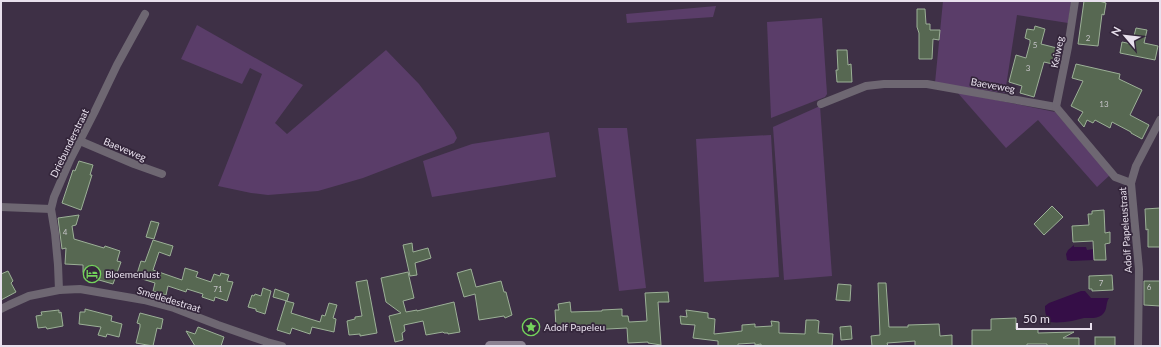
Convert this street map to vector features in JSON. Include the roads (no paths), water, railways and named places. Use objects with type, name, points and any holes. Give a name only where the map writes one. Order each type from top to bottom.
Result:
[{"type":"street","name":"Keiweg","points":[[1056,107],[1068,47],[1075,1]]},
{"type":"street","name":"Driebunderstraat","points":[[59,290],[56,240],[51,209],[54,197],[70,160],[117,65],[145,14]]},
{"type":"street","name":"Baeveweg","points":[[821,104],[866,86],[884,84],[927,84],[1056,107]]},
{"type":"street","points":[[1056,107],[1115,177],[1130,183]]},
{"type":"street","name":"Adolf Papeleustraat","points":[[1138,346],[1138,269],[1130,183],[1136,166],[1160,120]]},
{"type":"street","name":"Baeveweg","points":[[80,140],[134,164],[162,174]]},
{"type":"street","points":[[1,207],[51,209]]},
{"type":"street","name":"Smetledestraat","points":[[1,309],[29,296],[59,290],[80,289],[144,300],[174,308],[218,325],[282,346]]},
{"type":"street","points":[[490,346],[521,346]]},
{"type":"place","name":"Bloemenlust","points":[[92,274]]},
{"type":"place","name":"Adolf Papeleu","points":[[531,327]]}]
